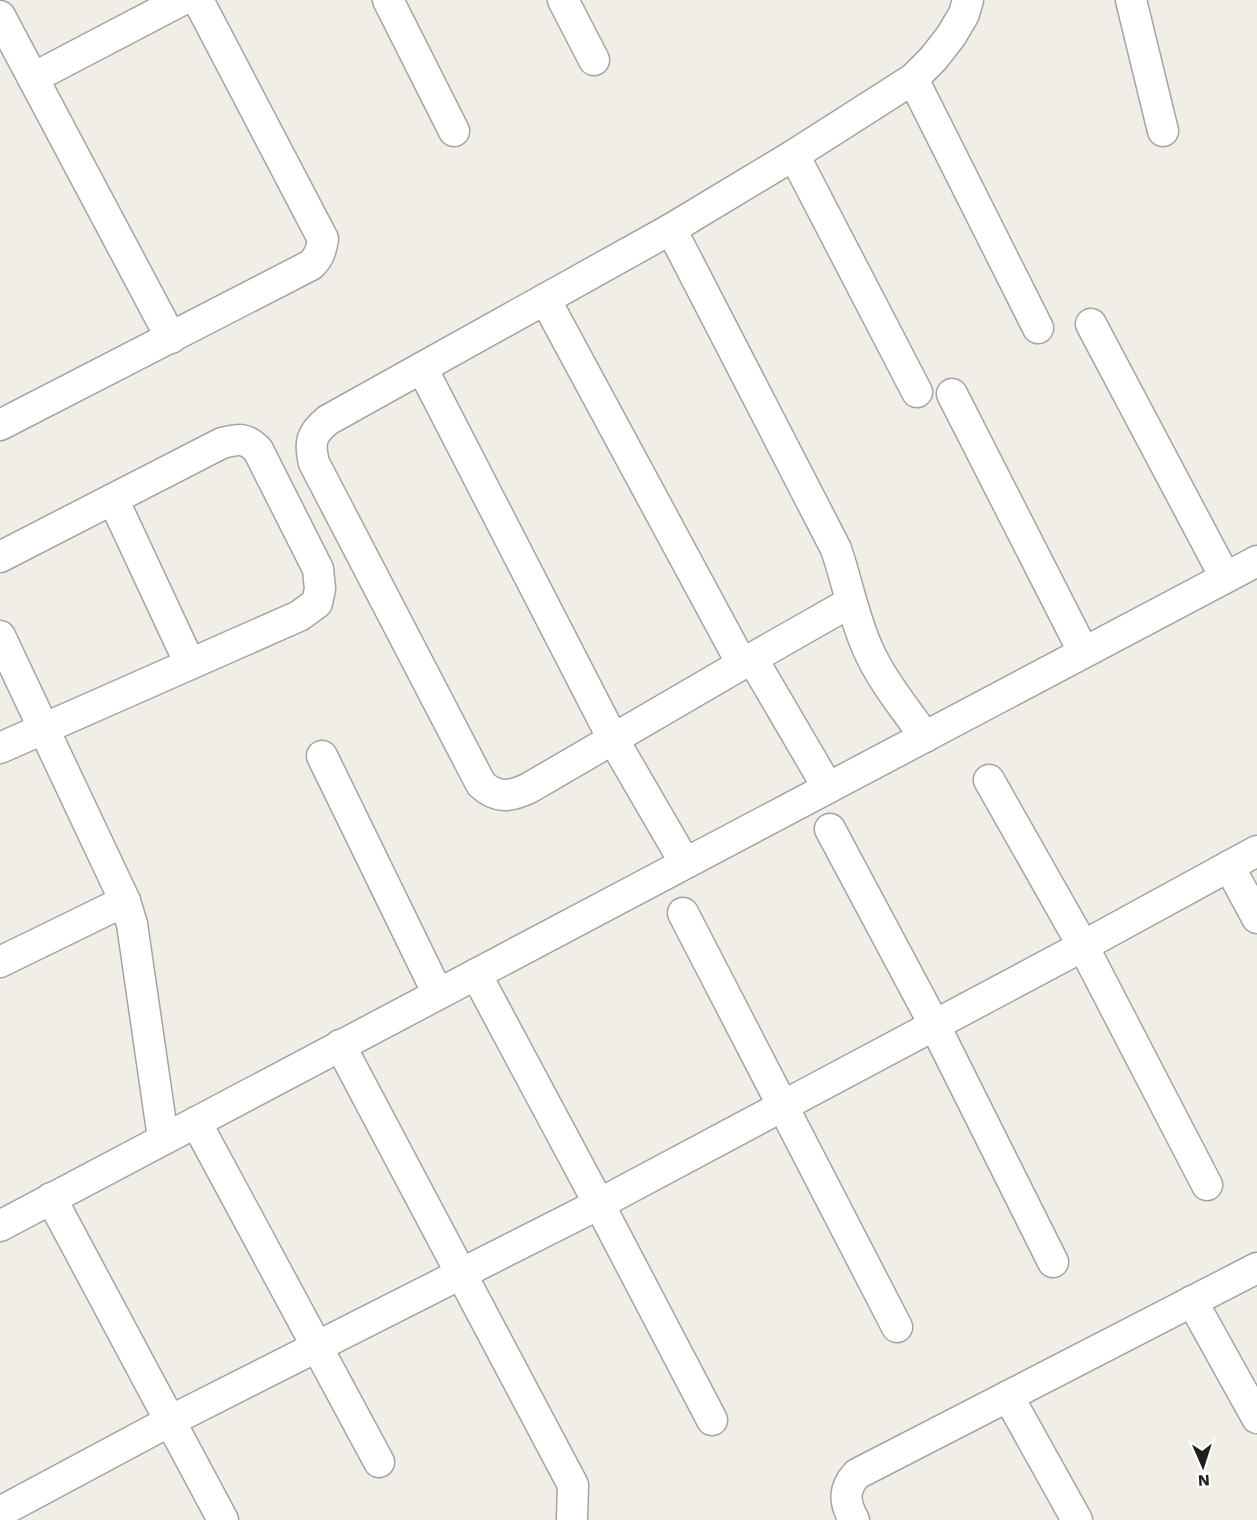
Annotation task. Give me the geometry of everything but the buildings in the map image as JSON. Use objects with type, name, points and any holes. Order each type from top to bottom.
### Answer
[{"type":"street","points":[[33,78],[182,0]]},
{"type":"street","points":[[2,419],[171,338],[311,265],[318,259],[322,239],[198,0]]},
{"type":"street","points":[[388,0],[454,131]]},
{"type":"street","points":[[563,0],[594,60]]},
{"type":"street","points":[[851,602],[530,789],[514,795],[490,792],[481,784],[314,463],[311,449],[313,436],[318,428],[328,420],[671,229],[794,155],[913,79],[951,36],[964,14],[968,0]]},
{"type":"street","points":[[1131,0],[1163,131]]},
{"type":"street","points":[[0,16],[171,338]]},
{"type":"street","points":[[913,79],[1038,328]]},
{"type":"street","points":[[794,155],[917,392]]},
{"type":"street","points":[[671,229],[836,549],[866,646],[878,670],[925,737]]},
{"type":"street","points":[[545,299],[747,661],[828,788]]},
{"type":"street","points":[[1091,324],[1225,577]]},
{"type":"street","points":[[422,368],[614,739],[685,863]]},
{"type":"street","points":[[952,394],[1083,651]]},
{"type":"street","points":[[0,557],[222,443],[237,440],[249,441],[258,450],[318,570],[320,589],[317,603],[299,616],[0,748]]},
{"type":"street","points":[[113,499],[190,664]]},
{"type":"street","points":[[0,1226],[925,737],[1083,651],[1257,561]]},
{"type":"street","points":[[0,636],[125,902],[132,924],[163,1138]]},
{"type":"street","points":[[322,756],[438,994]]},
{"type":"street","points":[[989,780],[1083,946],[1207,1185]]},
{"type":"street","points":[[830,829],[934,1024],[1053,1262]]},
{"type":"street","points":[[0,1512],[170,1421],[599,1204],[1257,851]]},
{"type":"street","points":[[1229,866],[1257,918]]},
{"type":"street","points":[[0,962],[125,902]]},
{"type":"street","points":[[683,913],[897,1327]]},
{"type":"street","points":[[476,974],[712,1420]]},
{"type":"street","points":[[340,1045],[573,1485],[572,1520]]},
{"type":"street","points":[[196,1122],[379,1462]]},
{"type":"street","points":[[51,1198],[223,1520]]},
{"type":"street","points":[[854,1520],[845,1499],[847,1489],[857,1474],[1257,1268]]},
{"type":"street","points":[[1192,1301],[1257,1418]]},
{"type":"street","points":[[1008,1396],[1077,1520]]}]
